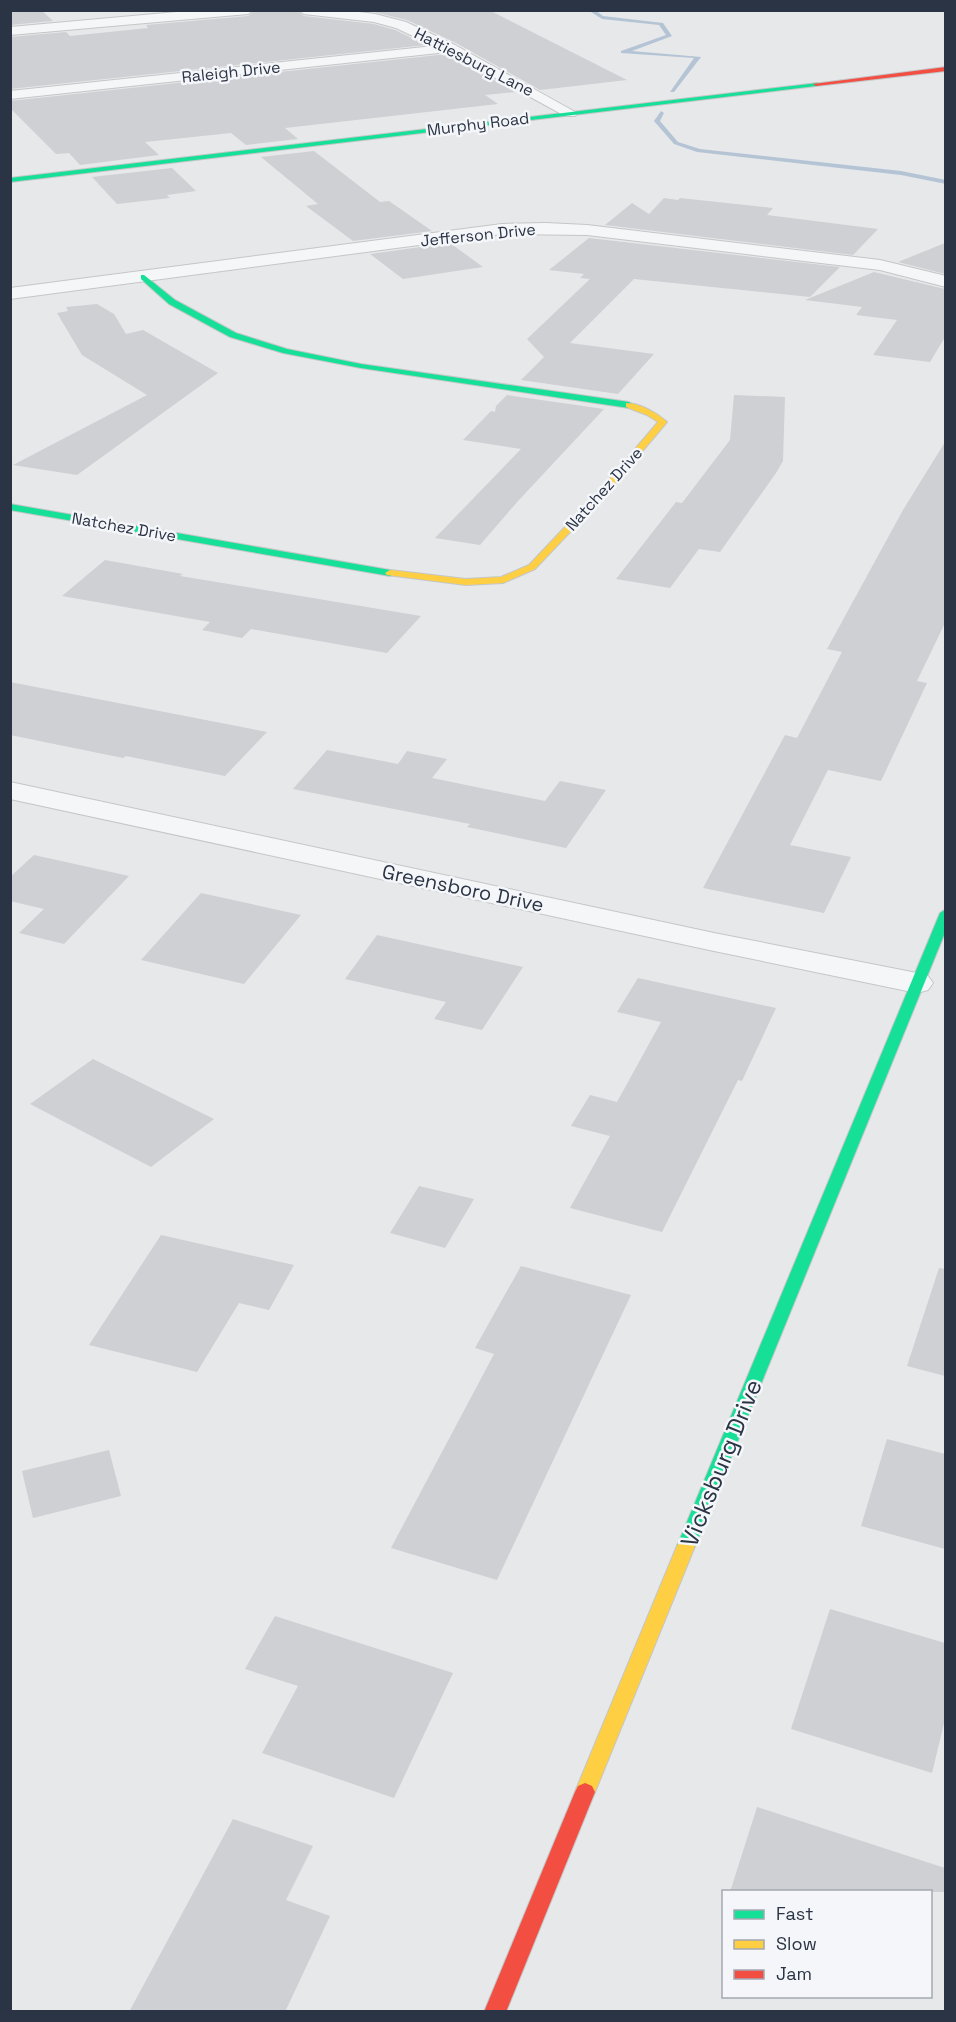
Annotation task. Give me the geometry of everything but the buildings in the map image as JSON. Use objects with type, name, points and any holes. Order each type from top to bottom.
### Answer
[{"type":"street","points":[[84,10],[99,22]]},
{"type":"street","points":[[10,30],[248,10]]},
{"type":"street","name":"Hattiesburg Lane","points":[[304,10],[375,18],[400,25],[450,48],[570,113]]},
{"type":"street","name":"Raleigh Drive","points":[[10,95],[450,48]]},
{"type":"street","name":"Murphy Road","points":[[10,180],[943,71]]},
{"type":"street","name":"Jefferson Drive","points":[[10,294],[502,229],[546,228],[587,230],[880,265],[945,282]]},
{"type":"street","name":"Natchez Drive","points":[[10,507],[409,576],[466,582],[503,580],[532,567],[604,491],[663,422],[650,413],[623,403],[361,366],[286,351],[233,335],[172,302],[144,277]]},
{"type":"street","name":"Greensboro Drive","points":[[10,790],[714,942],[917,983]]},
{"type":"street","name":"Vicksburg Drive","points":[[495,2012],[945,913]]},
{"type":"waterway","points":[[590,10],[602,17],[661,24],[669,36],[623,52],[698,57],[672,91]]},
{"type":"waterway","points":[[683,10],[689,10]]},
{"type":"waterway","points":[[661,113],[657,121],[676,143],[699,151],[901,173],[946,182]]},
{"type":"traffic: fast","points":[[10,180],[816,84]]},
{"type":"traffic: fast","points":[[144,277],[172,302],[233,335],[286,351],[361,366],[629,405]]},
{"type":"traffic: fast","points":[[10,507],[390,573]]},
{"type":"traffic: fast","points":[[686,1546],[946,913]]},
{"type":"traffic: slow","points":[[390,573],[466,582],[503,580],[532,567],[604,491],[663,422],[650,413],[629,405]]},
{"type":"traffic: slow","points":[[585,1792],[686,1546]]},
{"type":"traffic: jam","points":[[816,84],[946,69]]},
{"type":"traffic: jam","points":[[495,2012],[585,1792]]}]
